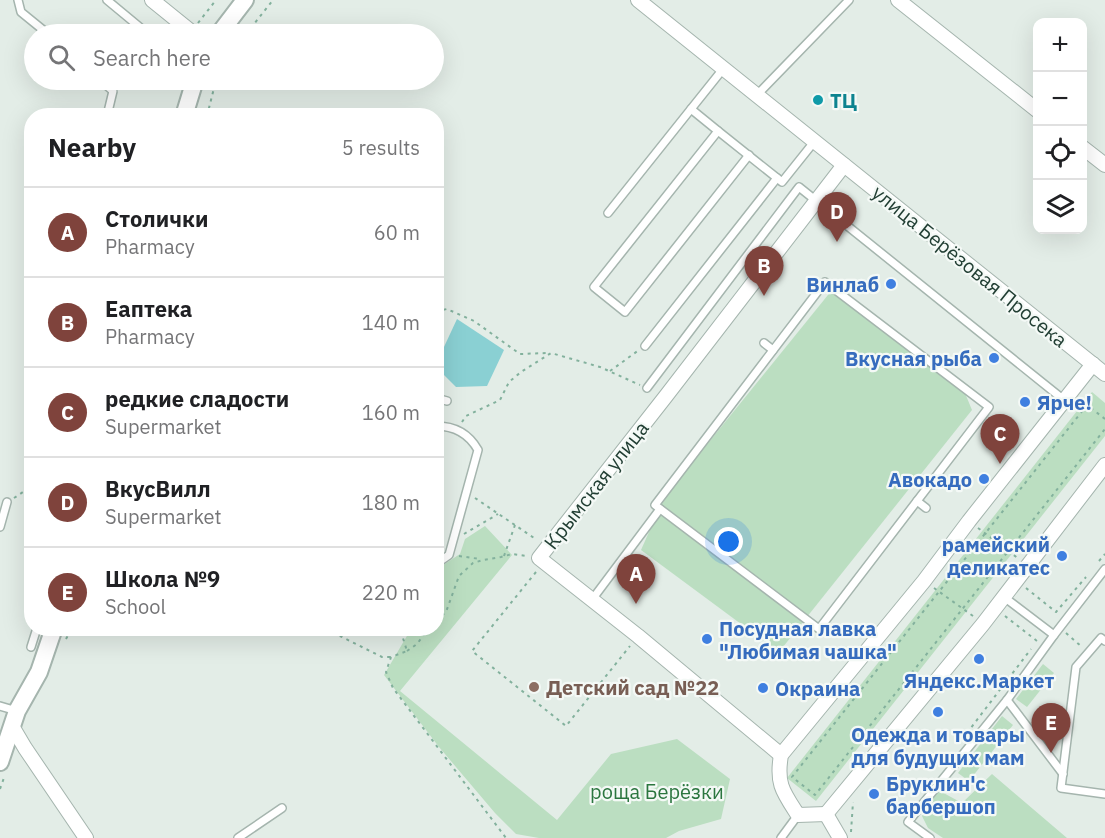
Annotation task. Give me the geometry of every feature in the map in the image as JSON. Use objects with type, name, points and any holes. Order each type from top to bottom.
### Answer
[{"type":"street","points":[[152,0],[186,24]]},
{"type":"street","points":[[227,24],[245,0]]},
{"type":"street","name":"улица Берёзовая Просека","points":[[638,0],[1101,368]]},
{"type":"street","points":[[898,0],[1033,107]]},
{"type":"street","points":[[186,108],[192,90]]},
{"type":"street","points":[[1087,150],[1105,165]]},
{"type":"street","name":"Крымская улица","points":[[781,755],[638,636],[591,601],[543,556],[732,319],[844,165]]},
{"type":"street","points":[[826,814],[798,814],[782,791],[778,769],[781,755],[924,580],[956,531],[969,521],[1064,400],[1101,368]]},
{"type":"street","points":[[826,814],[983,624],[1105,465]]},
{"type":"street","points":[[0,762],[15,718],[39,672],[51,636]]},
{"type":"street","points":[[15,718],[31,757],[86,838]]},
{"type":"street","points":[[826,814],[840,838]]},
{"type":"lane","points":[[18,0],[21,12],[36,24]]},
{"type":"lane","points":[[107,0],[136,24]]},
{"type":"lane","points":[[756,96],[849,0]]},
{"type":"lane","points":[[608,213],[723,69]]},
{"type":"lane","points":[[109,108],[112,90]]},
{"type":"lane","points":[[691,109],[783,182],[814,142]]},
{"type":"lane","points":[[718,131],[594,287],[625,312],[749,155]]},
{"type":"lane","points":[[645,346],[777,178]]},
{"type":"lane","points":[[647,388],[799,187],[1064,400]]},
{"type":"lane","points":[[825,282],[989,407],[819,629],[655,505],[773,350],[825,282]]},
{"type":"lane","points":[[764,343],[773,350]]},
{"type":"lane","points":[[444,427],[465,434],[474,442],[478,450],[454,540],[449,555],[444,558]]},
{"type":"lane","points":[[917,501],[926,508]]},
{"type":"lane","points":[[0,527],[7,502]]},
{"type":"lane","points":[[591,601],[660,509]]},
{"type":"lane","points":[[930,838],[908,822],[1007,700],[1105,570]]},
{"type":"lane","points":[[1004,597],[1054,635]]},
{"type":"lane","points":[[32,647],[35,636]]},
{"type":"lane","points":[[1105,641],[1101,638],[1076,667],[1061,788],[1105,794]]},
{"type":"lane","points":[[1007,700],[1063,774]]},
{"type":"lane","points":[[0,706],[15,718]]},
{"type":"lane","points":[[238,838],[282,808]]},
{"type":"lane","points":[[780,838],[798,814]]},
{"type":"path","points":[[199,24],[216,0]]},
{"type":"path","points":[[254,24],[273,0]]},
{"type":"path","points":[[209,108],[214,90]]},
{"type":"path","points":[[444,310],[474,321],[520,354],[551,353],[600,367],[647,388]]},
{"type":"path","points":[[610,371],[645,346]]},
{"type":"path","points":[[458,430],[466,416],[500,400],[509,382],[551,353]]},
{"type":"path","points":[[1105,419],[1087,405],[792,777],[815,795],[1105,429]]},
{"type":"path","points":[[7,502],[24,491]]},
{"type":"path","points":[[467,492],[515,525],[543,556]]},
{"type":"path","points":[[454,540],[499,514]]},
{"type":"path","points":[[969,521],[1028,566]]},
{"type":"path","points":[[504,556],[515,525]]},
{"type":"path","points":[[444,614],[459,576],[473,563],[512,554],[543,556]]},
{"type":"path","points":[[1098,562],[1105,554]]},
{"type":"path","points":[[449,555],[483,560]]},
{"type":"path","points":[[543,556],[472,651],[566,726],[638,636]]},
{"type":"path","points":[[1024,586],[1056,612],[1091,571]]},
{"type":"path","points":[[924,580],[983,624]]},
{"type":"path","points":[[967,733],[1037,641],[1003,614]]},
{"type":"path","points":[[1060,628],[1088,653]]},
{"type":"path","points":[[340,636],[382,657],[391,657],[407,651],[423,636]]},
{"type":"path","points":[[402,636],[407,651]]},
{"type":"path","points":[[391,657],[386,672],[393,688],[506,838]]},
{"type":"green space","points":[[832,290],[962,386],[972,410],[779,652],[641,550],[661,505],[687,469]]},
{"type":"green space","points":[[1092,392],[1105,403],[1105,436],[816,801],[787,778]]},
{"type":"green space","name":"роща Берёзки","points":[[485,526],[512,555],[400,691],[557,820],[611,754],[677,739],[730,779],[721,819],[679,831],[666,838],[539,838],[516,834],[495,813],[439,747],[384,675],[407,636],[444,636],[444,564],[460,554],[465,539]]},
{"type":"green space","points":[[1043,664],[1054,673],[1027,707],[1016,699]]},
{"type":"green space","points":[[1002,716],[1013,725],[969,781],[958,773]]},
{"type":"green space","points":[[992,774],[1067,838],[943,838],[928,828],[922,816],[938,790],[962,803]]},
{"type":"water","points":[[457,319],[504,350],[487,386],[456,387],[444,375],[444,347]]},
{"type":"place","name":"ТЦ","points":[[818,100]]},
{"type":"place","name":"ВкусВилл","points":[[837,242]]},
{"type":"place","name":"Винлаб","points":[[891,284]]},
{"type":"place","name":"Еаптека","points":[[764,296]]},
{"type":"place","name":"Вкусная рыба","points":[[994,358]]},
{"type":"place","name":"Ярче!","points":[[1025,402]]},
{"type":"place","name":"редкие сладости","points":[[1000,464]]},
{"type":"place","name":"Авокадо","points":[[984,479]]},
{"type":"place","name":"рамейский деликатес","points":[[1062,556]]},
{"type":"place","name":"Столички","points":[[636,604]]},
{"type":"place","name":"Посудная лавка \"Любимая чашка\"","points":[[707,639]]},
{"type":"place","name":"Яндекс.Маркет","points":[[979,659]]},
{"type":"place","name":"Детский сад №22","points":[[534,687]]},
{"type":"place","name":"Окраина","points":[[763,688]]},
{"type":"place","name":"Одежда и товары для будущих мам","points":[[938,712]]},
{"type":"place","name":"Школа №9","points":[[1051,753]]},
{"type":"place","name":"Бруклин'с барбершоп","points":[[874,794]]}]
